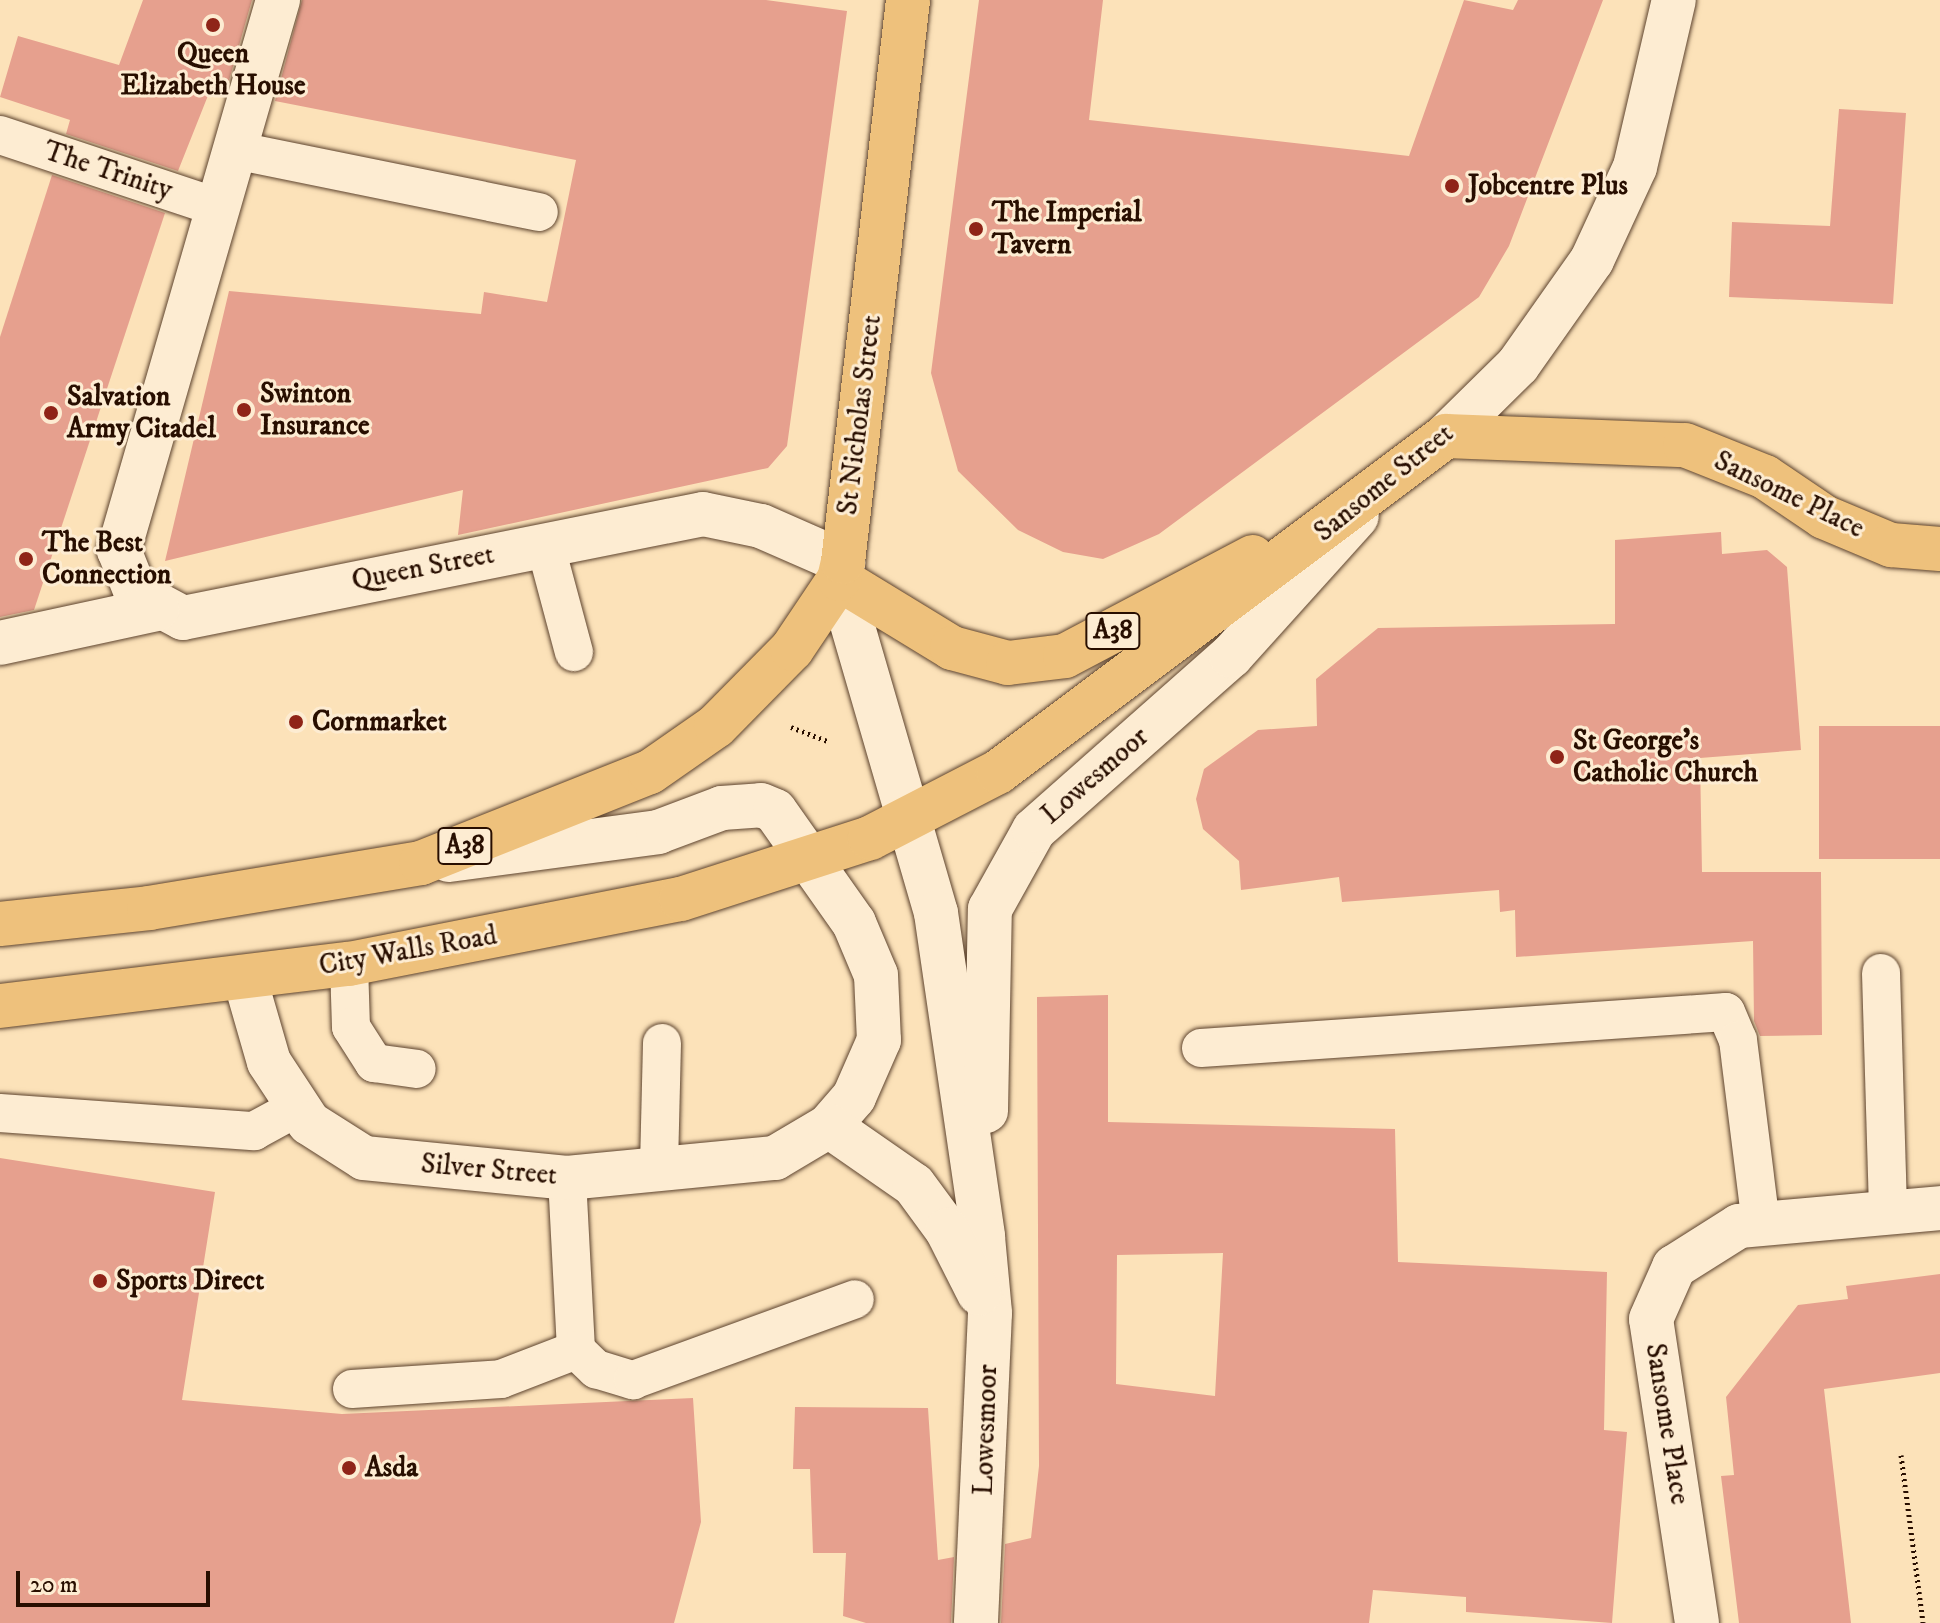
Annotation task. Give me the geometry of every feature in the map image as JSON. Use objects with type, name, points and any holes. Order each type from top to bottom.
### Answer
[{"type":"main road","name":"St Nicholas Street","points":[[841,571],[908,0]]},
{"type":"main road","name":"Sansome Street","points":[[911,821],[998,772],[1379,491],[1446,436]]},
{"type":"main road","name":"Sansome Place","points":[[1446,436],[1685,445],[1765,477],[1824,517],[1891,545],[1940,549]]},
{"type":"main road","name":"A38","points":[[0,924],[149,908],[421,863],[650,772],[716,726],[792,649],[841,571],[952,648],[1008,663],[1065,656],[1379,491]]},
{"type":"main road","name":"City Walls Road","points":[[0,1006],[245,979],[349,964],[681,899],[911,821]]},
{"type":"street","points":[[157,609],[136,593],[119,550],[278,0]]},
{"type":"street","name":"Sansome Street","points":[[1446,436],[1518,365],[1592,260],[1635,167],[1674,0]]},
{"type":"street","name":"Lowesmoor","points":[[983,1237],[990,909],[1034,830],[1231,656],[1379,491]]},
{"type":"street","name":"Queen Street","points":[[0,643],[157,609],[183,618],[703,514],[761,526],[841,571]]},
{"type":"street","name":"St Nicholas Street","points":[[841,571],[911,821]]},
{"type":"street","points":[[421,863],[658,832],[722,808],[761,805],[775,811],[807,856]]},
{"type":"street","name":"Lowesmoor","points":[[911,821],[936,913],[983,1237],[990,1313],[976,1623]]},
{"type":"street","name":"Silver Street","points":[[245,979],[269,1062],[298,1107],[309,1123],[364,1158],[567,1178],[659,1166],[775,1158],[829,1126],[869,1067],[881,1015],[876,975],[854,923],[807,856]]},
{"type":"street","points":[[829,1126],[914,1185],[947,1230],[990,1313]]},
{"type":"street","name":"Sansome Place","points":[[1697,1623],[1651,1319],[1674,1267],[1739,1226],[1940,1208]]},
{"type":"lane","name":"The Trinity","points":[[0,135],[217,207]]},
{"type":"lane","points":[[234,150],[539,212]]},
{"type":"lane","points":[[545,544],[574,652]]},
{"type":"lane","points":[[349,964],[351,1027],[374,1063],[417,1069]]},
{"type":"lane","points":[[1881,973],[1888,1212]]},
{"type":"lane","points":[[1201,1048],[1726,1012],[1738,1040],[1761,1224]]},
{"type":"lane","points":[[659,1166],[662,1043]]},
{"type":"lane","points":[[0,1113],[254,1131],[298,1107]]},
{"type":"lane","points":[[567,1178],[576,1350],[596,1369],[633,1380],[855,1299]]},
{"type":"lane","points":[[352,1389],[501,1379],[576,1350]]},
{"type":"path","points":[[1901,1455],[1923,1623]]},
{"type":"building","points":[[143,0],[252,0],[226,91],[211,88],[178,171],[66,134],[70,120],[0,97],[18,36],[119,65]]},
{"type":"building","points":[[302,0],[766,0],[847,11],[787,446],[768,468],[458,535],[463,490],[165,561],[229,291],[481,314],[484,292],[547,302],[576,160],[275,101]]},
{"type":"building","points":[[979,0],[1103,0],[1089,120],[1409,156],[1464,0],[1513,10],[1518,0],[1603,0],[1509,246],[1479,297],[1159,534],[1103,559],[1063,552],[1018,530],[958,471],[931,373]]},
{"type":"building","points":[[1839,109],[1906,113],[1893,304],[1729,297],[1732,222],[1830,226]]},
{"type":"building","name":"Salvation Army Citadel","points":[[52,175],[165,213],[34,610],[0,617],[0,337]]},
{"type":"building","points":[[1721,532],[1722,554],[1767,550],[1787,567],[1801,750],[1700,758],[1702,872],[1821,872],[1822,1035],[1760,1036],[1754,1021],[1753,941],[1516,957],[1515,910],[1500,912],[1499,890],[1342,902],[1339,877],[1241,890],[1239,861],[1203,829],[1196,799],[1204,769],[1258,730],[1317,726],[1316,679],[1378,628],[1615,624],[1615,540]]},
{"type":"building","points":[[1819,726],[1940,726],[1940,859],[1819,859]]},
{"type":"building","points":[[1108,995],[1108,1122],[1395,1129],[1398,1262],[1607,1272],[1604,1430],[1627,1432],[1612,1623],[1466,1612],[1466,1597],[1373,1590],[1369,1623],[1001,1623],[1005,1544],[1031,1538],[1039,1466],[1037,997]],"holes":[[[1223,1253],[1215,1396],[1116,1384],[1117,1255]]]},
{"type":"building","name":"Asda","points":[[0,1158],[215,1192],[182,1400],[342,1414],[693,1398],[701,1522],[674,1623],[0,1623]]},
{"type":"building","points":[[1940,1274],[1940,1373],[1824,1389],[1851,1623],[1739,1623],[1721,1476],[1734,1475],[1726,1397],[1798,1305],[1848,1299],[1846,1286]]},
{"type":"building","points":[[795,1407],[928,1408],[938,1560],[954,1557],[951,1623],[866,1623],[843,1616],[846,1553],[813,1553],[810,1469],[793,1469]]},
{"type":"place","name":"Queen Elizabeth House","points":[[213,25]]},
{"type":"place","name":"Jobcentre Plus","points":[[1452,186]]},
{"type":"place","name":"The Imperial Tavern","points":[[976,229]]},
{"type":"place","name":"Swinton Insurance","points":[[244,410]]},
{"type":"place","name":"Salvation Army Citadel","points":[[51,413]]},
{"type":"place","name":"The Best Connection","points":[[26,559]]},
{"type":"place","name":"Cornmarket","points":[[296,722]]},
{"type":"place","name":"St George's Catholic Church","points":[[1557,757]]},
{"type":"place","name":"Sports Direct","points":[[100,1281]]},
{"type":"place","name":"Asda","points":[[349,1468]]}]
